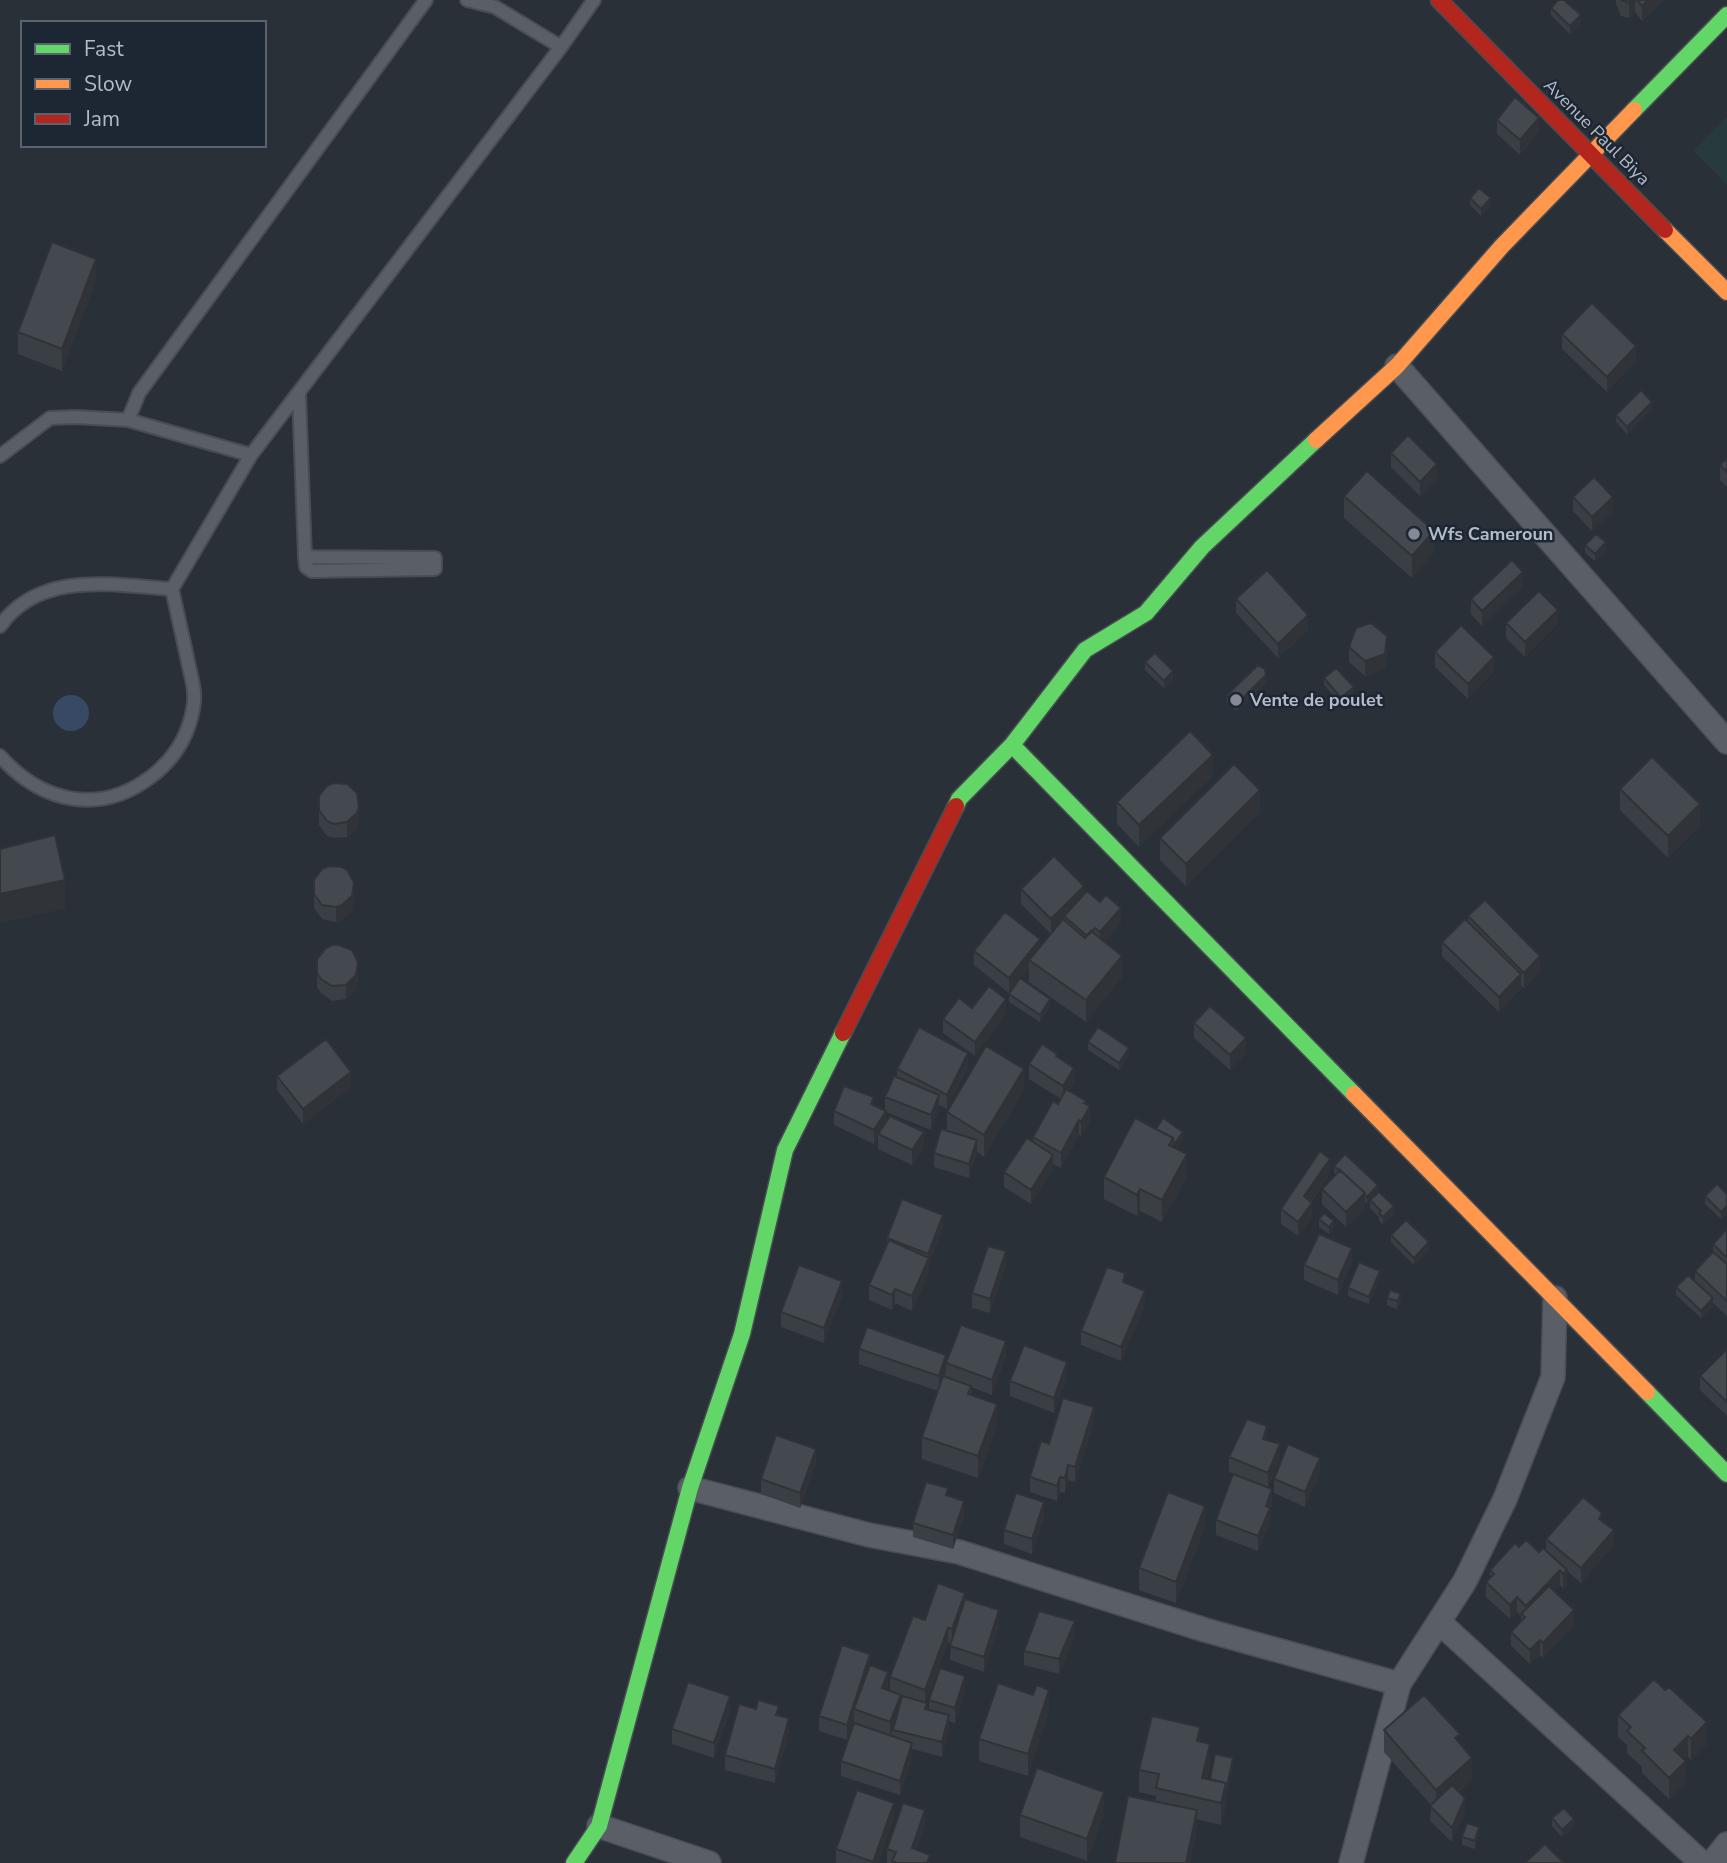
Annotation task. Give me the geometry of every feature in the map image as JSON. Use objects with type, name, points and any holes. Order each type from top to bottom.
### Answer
[{"type":"street","points":[[1424,0],[1592,154]]},
{"type":"street","name":"Avenue Paul Biya","points":[[1439,0],[1727,292]]},
{"type":"street","points":[[574,1863],[599,1826],[690,1488],[742,1334],[785,1150],[959,799],[1012,745],[1085,650],[1146,613],[1202,547],[1397,366],[1502,246],[1727,15]]},
{"type":"street","points":[[1397,366],[1727,742]]},
{"type":"street","points":[[1012,745],[1727,1474]]},
{"type":"street","points":[[1351,1863],[1399,1684],[1465,1581],[1505,1499],[1553,1377],[1555,1298]]},
{"type":"street","points":[[690,1488],[869,1535],[959,1552],[1205,1630],[1399,1684]]},
{"type":"street","points":[[1439,1622],[1702,1863]]},
{"type":"street","points":[[599,1826],[709,1863]]},
{"type":"street","points":[[1712,1863],[1727,1844]]},
{"type":"lane","points":[[128,420],[139,393],[426,0]]},
{"type":"lane","points":[[467,0],[495,7],[561,47]]},
{"type":"lane","points":[[0,756],[16,774],[33,786],[72,799],[95,800],[136,789],[167,765],[180,747],[190,725],[195,688],[172,589],[251,455],[594,0]]},
{"type":"lane","points":[[299,394],[305,557],[306,567],[312,571],[435,569],[435,558],[305,557]]},
{"type":"lane","points":[[0,456],[50,418],[128,420],[251,455]]},
{"type":"lane","points":[[0,626],[36,595],[67,585],[88,583],[172,589]]},
{"type":"green space","points":[[1727,117],[1727,185],[1693,150]]},
{"type":"water","points":[[71,695],[84,700],[89,713],[84,726],[71,731],[58,726],[53,713],[58,700]]},
{"type":"building","points":[[1558,0],[1564,0],[1581,15],[1570,26],[1551,8]]},
{"type":"building","points":[[1637,0],[1648,0],[1642,6]]},
{"type":"building","points":[[1515,97],[1539,118],[1520,140],[1497,120]]},
{"type":"building","points":[[1479,188],[1491,198],[1481,209],[1470,198]]},
{"type":"building","points":[[52,242],[96,259],[62,349],[18,332]]},
{"type":"building","points":[[1592,303],[1636,346],[1607,377],[1562,334]]},
{"type":"building","points":[[1641,390],[1652,402],[1627,427],[1616,415]]},
{"type":"building","points":[[1408,435],[1437,464],[1420,482],[1391,453]]},
{"type":"building","points":[[1727,458],[1727,472],[1720,465]]},
{"type":"building","points":[[1367,471],[1434,531],[1412,556],[1344,496]]},
{"type":"building","points":[[1594,477],[1613,497],[1592,517],[1573,497]]},
{"type":"building","points":[[1596,534],[1606,542],[1595,554],[1585,545]]},
{"type":"building","points":[[1512,560],[1523,572],[1482,611],[1471,599]]},
{"type":"building","points":[[1267,570],[1308,615],[1278,644],[1236,599]]},
{"type":"building","points":[[1539,591],[1558,610],[1525,642],[1506,623]]},
{"type":"building","points":[[1371,623],[1387,636],[1385,654],[1365,661],[1349,647],[1356,628]]},
{"type":"building","points":[[1461,625],[1494,657],[1468,684],[1435,652]]},
{"type":"building","points":[[1155,653],[1173,671],[1164,681],[1145,662]]},
{"type":"building","points":[[1258,665],[1265,669],[1266,675],[1237,704],[1227,695]]},
{"type":"building","points":[[1336,668],[1354,687],[1341,698],[1324,678]]},
{"type":"building","points":[[1190,731],[1213,755],[1139,825],[1117,802]]},
{"type":"building","points":[[1652,757],[1700,804],[1668,836],[1620,789]]},
{"type":"building","points":[[1234,764],[1260,790],[1186,864],[1160,838]]},
{"type":"building","points":[[333,783],[347,784],[357,793],[357,813],[347,822],[334,824],[327,821],[319,810],[319,796]]},
{"type":"building","points":[[55,835],[65,880],[0,894],[0,849]]},
{"type":"building","points":[[1054,856],[1084,886],[1051,919],[1021,889]]},
{"type":"building","points":[[329,866],[342,867],[348,871],[354,883],[352,896],[336,907],[322,905],[314,894],[314,880],[322,869]]},
{"type":"building","points":[[1087,891],[1100,902],[1106,895],[1121,908],[1100,932],[1095,928],[1087,936],[1064,916]]},
{"type":"building","points":[[1485,900],[1540,956],[1524,973],[1468,916]]},
{"type":"building","points":[[1005,912],[1040,939],[1009,978],[974,951]]},
{"type":"building","points":[[1063,919],[1085,938],[1091,931],[1122,956],[1086,1000],[1029,960]]},
{"type":"building","points":[[1465,919],[1521,974],[1499,997],[1442,942]]},
{"type":"building","points":[[332,945],[352,950],[358,962],[356,975],[346,985],[332,986],[317,973],[317,959]]},
{"type":"building","points":[[1020,978],[1050,999],[1040,1015],[1009,994]]},
{"type":"building","points":[[989,986],[1006,999],[975,1042],[943,1019],[959,998],[972,1008]]},
{"type":"building","points":[[1210,1006],[1246,1038],[1230,1055],[1194,1023]]},
{"type":"building","points":[[919,1027],[968,1053],[947,1095],[897,1069]]},
{"type":"building","points":[[1098,1027],[1129,1048],[1119,1063],[1088,1042]]},
{"type":"building","points":[[326,1039],[351,1072],[303,1109],[277,1076]]},
{"type":"building","points":[[1042,1044],[1074,1068],[1063,1086],[1029,1064]]},
{"type":"building","points":[[986,1046],[1024,1069],[984,1135],[947,1112]]},
{"type":"building","points":[[894,1076],[939,1095],[931,1115],[885,1097]]},
{"type":"building","points":[[844,1086],[874,1097],[871,1104],[886,1111],[874,1130],[834,1111]]},
{"type":"building","points":[[1066,1089],[1090,1106],[1061,1153],[1033,1137],[1053,1101],[1058,1104]]},
{"type":"building","points":[[890,1116],[924,1132],[912,1150],[878,1134]]},
{"type":"building","points":[[1135,1118],[1173,1138],[1169,1145],[1187,1154],[1162,1200],[1140,1189],[1137,1195],[1104,1177]]},
{"type":"building","points":[[1163,1118],[1183,1132],[1174,1145],[1173,1138],[1156,1129]]},
{"type":"building","points":[[941,1129],[977,1140],[969,1164],[934,1153]]},
{"type":"building","points":[[1027,1138],[1053,1155],[1031,1190],[1004,1172]]},
{"type":"building","points":[[1320,1151],[1330,1159],[1304,1196],[1312,1203],[1298,1222],[1281,1209]]},
{"type":"building","points":[[1345,1154],[1378,1185],[1367,1197],[1334,1166]]},
{"type":"building","points":[[1340,1170],[1365,1193],[1346,1212],[1322,1189]]},
{"type":"building","points":[[1717,1184],[1727,1194],[1727,1206],[1721,1212],[1705,1196]]},
{"type":"building","points":[[1379,1192],[1394,1206],[1383,1217],[1370,1200]]},
{"type":"building","points":[[902,1199],[943,1215],[928,1254],[887,1238]]},
{"type":"building","points":[[1324,1213],[1334,1221],[1329,1227],[1319,1219]]},
{"type":"building","points":[[1406,1220],[1429,1242],[1414,1258],[1391,1235]]},
{"type":"building","points":[[1727,1229],[1727,1258],[1713,1244]]},
{"type":"building","points":[[1319,1234],[1352,1248],[1338,1280],[1304,1265]]},
{"type":"building","points":[[889,1240],[929,1258],[912,1296],[895,1289],[892,1295],[869,1285]]},
{"type":"building","points":[[988,1246],[1006,1251],[990,1299],[972,1293]]},
{"type":"building","points":[[1713,1252],[1727,1264],[1727,1301],[1695,1271]]},
{"type":"building","points":[[1359,1262],[1380,1271],[1369,1297],[1348,1288]]},
{"type":"building","points":[[799,1265],[842,1281],[824,1328],[781,1312]]},
{"type":"building","points":[[1107,1267],[1125,1273],[1123,1282],[1145,1291],[1121,1347],[1081,1331]]},
{"type":"building","points":[[1688,1275],[1713,1298],[1701,1311],[1676,1287]]},
{"type":"building","points":[[1390,1290],[1401,1294],[1397,1301],[1387,1298]]},
{"type":"building","points":[[961,1325],[1006,1341],[992,1380],[946,1363]]},
{"type":"building","points":[[867,1327],[946,1355],[939,1376],[859,1349]]},
{"type":"building","points":[[1024,1345],[1067,1362],[1054,1398],[1010,1381]]},
{"type":"building","points":[[1727,1349],[1727,1402],[1700,1376]]},
{"type":"building","points":[[943,1376],[971,1386],[968,1394],[997,1404],[978,1456],[922,1437]]},
{"type":"building","points":[[1063,1398],[1094,1407],[1075,1467],[1068,1465],[1065,1478],[1060,1477],[1057,1486],[1030,1477],[1041,1441],[1049,1444]]},
{"type":"building","points":[[1247,1419],[1267,1426],[1263,1439],[1280,1444],[1268,1473],[1229,1457]]},
{"type":"building","points":[[776,1435],[816,1449],[800,1493],[761,1479]]},
{"type":"building","points":[[1288,1444],[1320,1458],[1305,1492],[1274,1479]]},
{"type":"building","points":[[1233,1474],[1272,1489],[1266,1506],[1270,1508],[1258,1536],[1216,1520]]},
{"type":"building","points":[[926,1482],[948,1488],[946,1495],[964,1501],[953,1535],[913,1523]]},
{"type":"building","points":[[1168,1492],[1205,1506],[1176,1582],[1139,1568]]},
{"type":"building","points":[[1016,1493],[1044,1502],[1032,1539],[1004,1530]]},
{"type":"building","points":[[1583,1497],[1602,1513],[1599,1519],[1614,1530],[1581,1568],[1546,1539]]},
{"type":"building","points":[[1526,1540],[1539,1552],[1543,1548],[1567,1570],[1563,1574],[1560,1570],[1526,1606],[1517,1597],[1510,1605],[1486,1582],[1494,1574],[1490,1570],[1515,1543],[1519,1547]]},
{"type":"building","points":[[938,1583],[965,1593],[952,1629],[948,1628],[925,1690],[890,1677],[913,1616],[925,1620]]},
{"type":"building","points":[[1549,1586],[1574,1610],[1543,1643],[1540,1640],[1530,1650],[1511,1632],[1525,1617],[1521,1614]]},
{"type":"building","points":[[965,1599],[999,1610],[984,1657],[950,1646]]},
{"type":"building","points":[[1039,1611],[1075,1621],[1059,1659],[1024,1651]]},
{"type":"building","points":[[842,1645],[870,1654],[847,1725],[819,1716]]},
{"type":"building","points":[[870,1665],[888,1672],[882,1688],[901,1695],[890,1722],[854,1709]]},
{"type":"building","points":[[940,1668],[965,1676],[955,1708],[929,1700]]},
{"type":"building","points":[[1654,1679],[1665,1690],[1669,1687],[1707,1722],[1691,1739],[1688,1736],[1674,1750],[1686,1761],[1669,1778],[1642,1751],[1645,1748],[1627,1731],[1631,1727],[1618,1715]]},
{"type":"building","points":[[688,1682],[730,1696],[714,1743],[672,1729]]},
{"type":"building","points":[[998,1683],[1033,1695],[1037,1685],[1049,1690],[1028,1754],[979,1739]]},
{"type":"building","points":[[1424,1695],[1460,1734],[1455,1738],[1472,1758],[1436,1790],[1384,1730]]},
{"type":"building","points":[[902,1696],[927,1703],[925,1709],[949,1715],[942,1742],[893,1730]]},
{"type":"building","points":[[758,1700],[779,1706],[776,1715],[789,1718],[775,1769],[725,1755],[739,1704],[756,1709]]},
{"type":"building","points":[[1152,1716],[1200,1727],[1197,1741],[1210,1744],[1202,1778],[1226,1783],[1221,1803],[1156,1788],[1159,1774],[1139,1770]]},
{"type":"building","points":[[854,1723],[912,1743],[900,1781],[841,1761]]},
{"type":"building","points":[[1215,1754],[1233,1758],[1226,1791],[1226,1783],[1210,1779]]},
{"type":"building","points":[[1037,1768],[1104,1792],[1087,1839],[1020,1815]]},
{"type":"building","points":[[1452,1785],[1465,1798],[1452,1828],[1430,1806]]},
{"type":"building","points":[[857,1790],[894,1803],[873,1862],[836,1849]]},
{"type":"building","points":[[1128,1796],[1197,1810],[1186,1863],[1115,1863]]},
{"type":"building","points":[[903,1803],[925,1810],[912,1848],[930,1855],[927,1863],[897,1863],[892,1861],[896,1852],[887,1849]]},
{"type":"building","points":[[1564,1808],[1574,1819],[1562,1830],[1552,1818]]},
{"type":"building","points":[[1467,1823],[1479,1827],[1475,1841],[1462,1837]]},
{"type":"building","points":[[1545,1844],[1564,1863],[1525,1863]]},
{"type":"traffic: fast","points":[[1634,110],[1727,15]]},
{"type":"traffic: fast","points":[[956,806],[959,799],[1012,745],[1085,650],[1146,613],[1202,547],[1316,440]]},
{"type":"traffic: fast","points":[[1012,745],[1354,1094]]},
{"type":"traffic: fast","points":[[574,1863],[599,1826],[690,1488],[742,1334],[785,1150],[843,1033]]},
{"type":"traffic: fast","points":[[1647,1392],[1727,1474]]},
{"type":"traffic: slow","points":[[1316,440],[1397,366],[1502,246],[1634,110]]},
{"type":"traffic: slow","points":[[1665,230],[1727,292]]},
{"type":"traffic: slow","points":[[1354,1094],[1647,1392]]},
{"type":"traffic: jam","points":[[1439,0],[1665,230]]},
{"type":"traffic: jam","points":[[843,1033],[956,806]]},
{"type":"place","name":"Wfs Cameroun","points":[[1414,534]]},
{"type":"place","name":"Vente de poulet","points":[[1236,700]]}]
